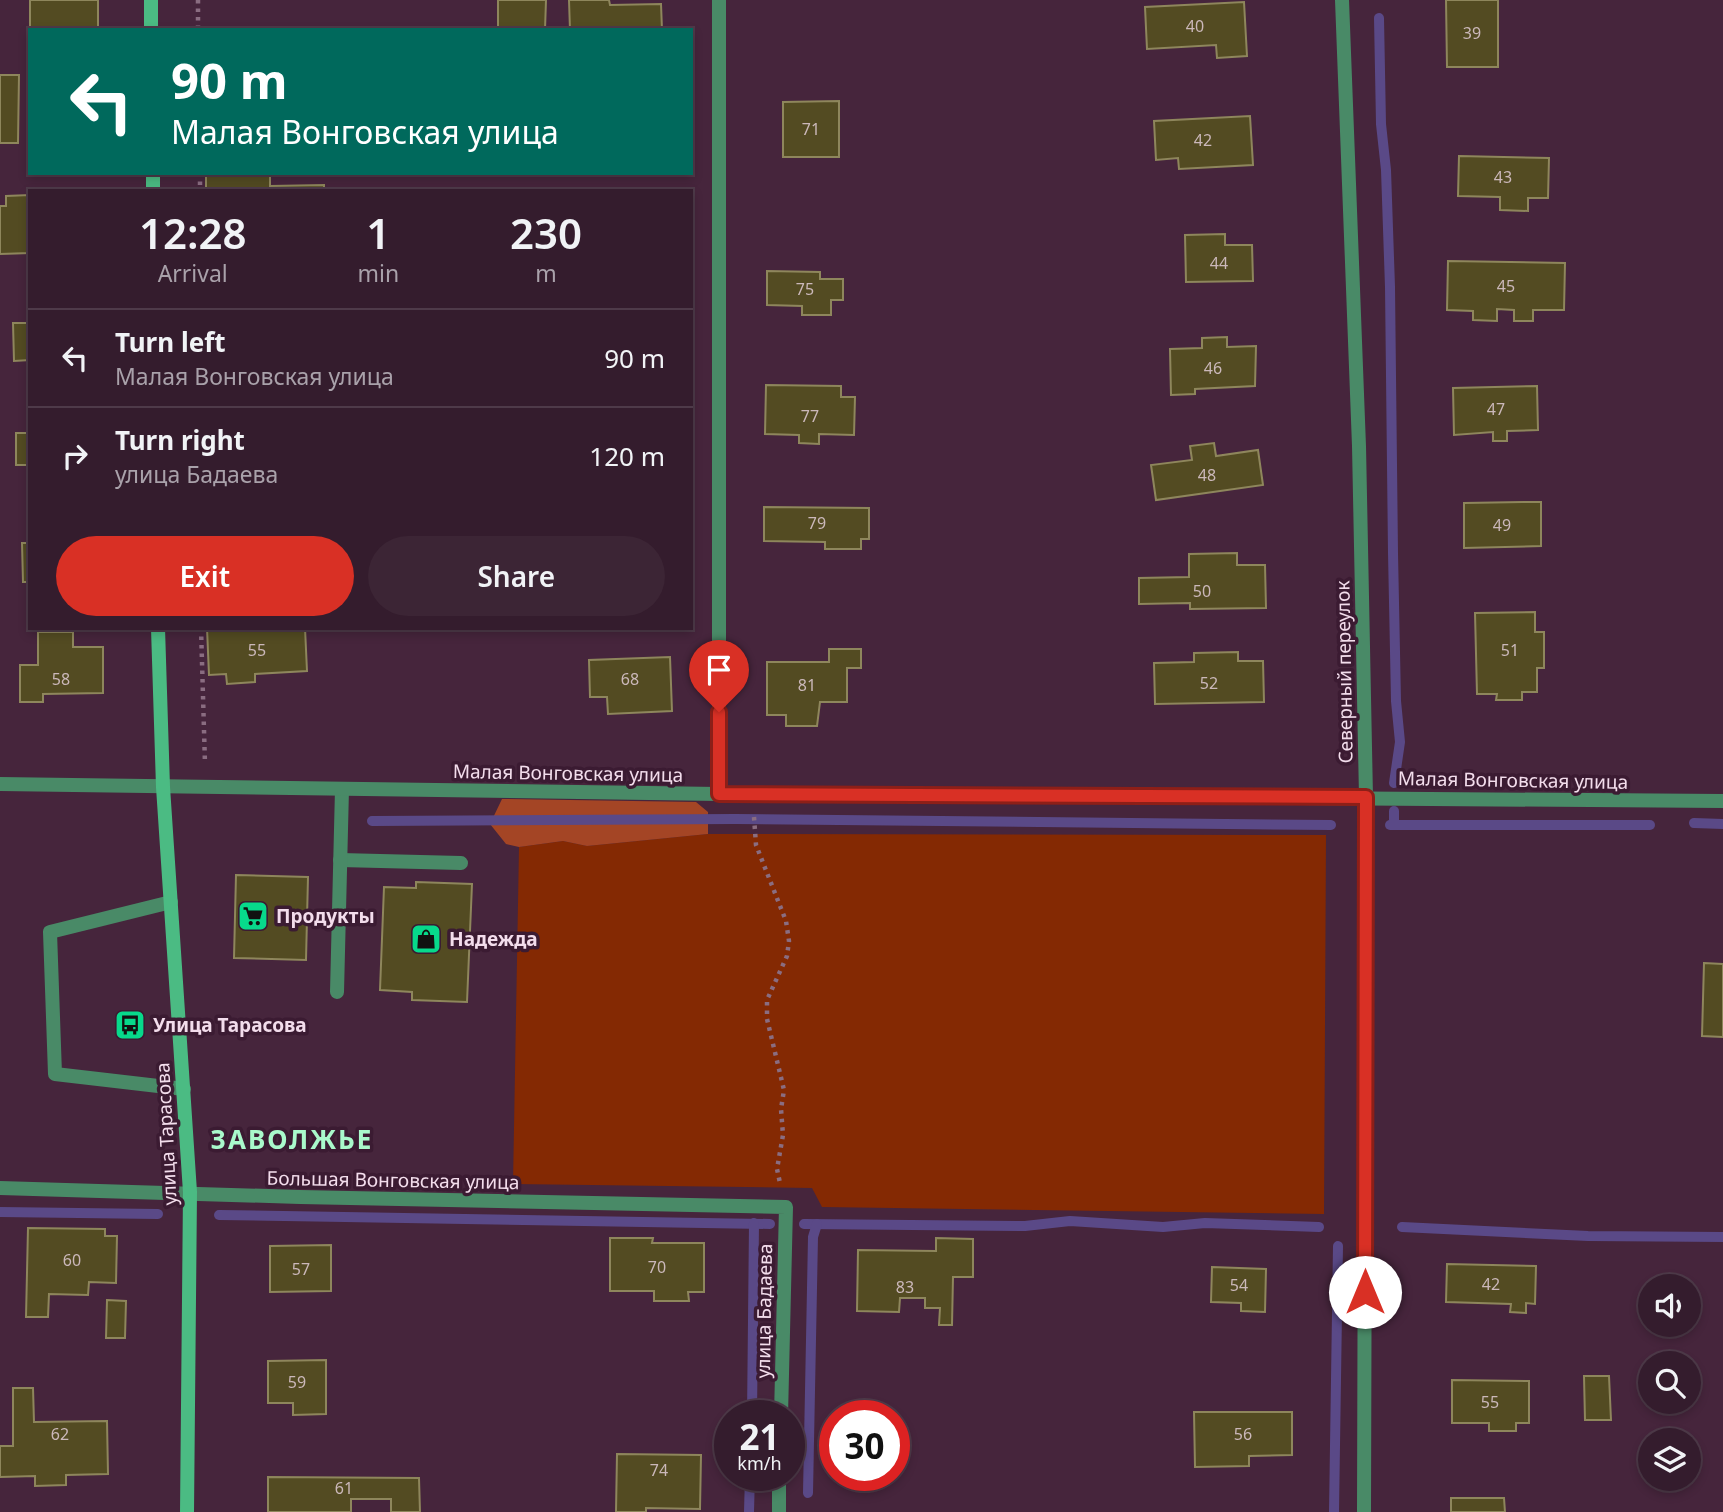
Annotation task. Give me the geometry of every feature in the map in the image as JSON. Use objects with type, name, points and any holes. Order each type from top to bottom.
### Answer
[{"type":"street","points":[[151,0],[151,28]]},
{"type":"street","points":[[719,0],[719,794]]},
{"type":"street","name":"Северный переулок","points":[[1342,0],[1359,446],[1366,797],[1364,1512]]},
{"type":"street","name":"улица Тарасова","points":[[158,630],[163,788],[190,1192],[187,1512]]},
{"type":"street","name":"Малая Вонговская улица","points":[[0,784],[719,794],[1723,801]]},
{"type":"street","points":[[337,992],[342,789]]},
{"type":"street","points":[[340,860],[461,863]]},
{"type":"street","points":[[171,902],[50,932],[55,1074],[184,1089]]},
{"type":"street","name":"Большая Вонговская улица","points":[[0,1188],[786,1208]]},
{"type":"street","name":"улица Бадаева","points":[[781,1400],[786,1208]]},
{"type":"street","points":[[779,1491],[779,1512]]},
{"type":"path","points":[[198,0],[198,28]]},
{"type":"path","points":[[201,630],[206,788]]},
{"type":"path","points":[[754,826],[756,845],[786,921],[789,941],[787,956],[767,1000],[767,1019],[784,1090],[781,1109],[783,1135],[778,1169],[786,1208]]},
{"type":"shaded area","points":[[502,799],[696,802],[708,812],[708,834],[587,846],[563,841],[519,847],[506,844],[490,824]]},
{"type":"shaded area","points":[[708,834],[1326,835],[1324,1214],[822,1207],[812,1188],[513,1184],[519,847],[563,841],[587,846]]},
{"type":"building","points":[[30,0],[98,0],[98,28],[30,28]]},
{"type":"building","points":[[498,0],[546,0],[545,28],[498,28]]},
{"type":"building","points":[[569,0],[609,0],[610,5],[661,4],[662,28],[570,28]]},
{"type":"building","points":[[1446,0],[1498,0],[1498,67],[1447,67]]},
{"type":"building","points":[[1244,2],[1247,56],[1217,58],[1216,45],[1147,49],[1145,7]]},
{"type":"building","points":[[0,75],[19,75],[18,143],[0,143]]},
{"type":"building","points":[[839,101],[839,157],[783,157],[783,102]]},
{"type":"building","points":[[1250,116],[1253,165],[1179,169],[1178,158],[1156,160],[1154,121]]},
{"type":"building","points":[[1459,156],[1549,158],[1548,198],[1528,198],[1528,211],[1500,210],[1500,197],[1458,196]]},
{"type":"building","points":[[206,175],[270,175],[270,186],[324,185],[324,189],[206,189]]},
{"type":"building","points":[[28,195],[28,253],[0,254],[0,206],[6,206],[6,196]]},
{"type":"building","points":[[1225,234],[1225,245],[1252,245],[1253,281],[1186,282],[1185,235]]},
{"type":"building","points":[[1448,261],[1565,263],[1564,310],[1533,310],[1533,321],[1514,321],[1514,310],[1497,309],[1497,321],[1473,320],[1473,311],[1447,310]]},
{"type":"building","points":[[767,271],[820,272],[820,279],[843,279],[843,300],[831,300],[831,315],[802,315],[802,306],[767,305]]},
{"type":"building","points":[[13,323],[28,323],[28,360],[14,361]]},
{"type":"building","points":[[1227,337],[1227,347],[1256,346],[1255,386],[1195,389],[1195,394],[1171,395],[1170,349],[1202,348],[1202,338]]},
{"type":"building","points":[[766,385],[841,386],[841,397],[855,397],[854,435],[819,434],[819,444],[799,443],[799,435],[765,434]]},
{"type":"building","points":[[1537,386],[1538,430],[1507,431],[1507,441],[1493,441],[1493,432],[1454,435],[1453,388]]},
{"type":"building","points":[[16,433],[28,433],[28,465],[16,465]]},
{"type":"building","points":[[1214,443],[1216,456],[1258,450],[1263,485],[1156,500],[1151,465],[1192,460],[1190,446]]},
{"type":"building","points":[[1541,502],[1541,546],[1464,548],[1464,503]]},
{"type":"building","points":[[764,507],[869,508],[869,539],[861,539],[861,549],[825,549],[825,542],[764,541]]},
{"type":"building","points":[[22,543],[28,543],[28,582],[23,582]]},
{"type":"building","points":[[1237,553],[1237,565],[1265,565],[1266,608],[1190,609],[1190,603],[1139,604],[1139,578],[1189,577],[1189,554]]},
{"type":"building","points":[[1535,612],[1535,632],[1544,632],[1544,668],[1537,668],[1537,692],[1522,692],[1522,700],[1496,700],[1497,694],[1477,694],[1475,613]]},
{"type":"building","points":[[207,630],[305,630],[307,671],[255,674],[255,682],[227,684],[226,674],[209,675]]},
{"type":"building","points":[[38,632],[73,632],[73,647],[103,647],[103,693],[43,694],[43,702],[20,702],[20,665],[38,665]]},
{"type":"building","points":[[829,649],[861,649],[861,668],[847,668],[847,702],[820,702],[817,726],[786,726],[786,715],[767,715],[767,662],[829,662]]},
{"type":"building","points":[[1238,652],[1238,661],[1263,661],[1264,702],[1155,704],[1154,663],[1194,662],[1194,653]]},
{"type":"building","points":[[670,657],[672,711],[608,714],[607,697],[590,697],[589,660]]},
{"type":"building","points":[[236,875],[308,877],[306,960],[234,958]]},
{"type":"building","name":"Надежда","points":[[416,882],[472,884],[467,1002],[412,1000],[412,992],[380,990],[384,887],[416,888]]},
{"type":"building","points":[[1704,963],[1723,964],[1723,1037],[1702,1036]]},
{"type":"building","points":[[28,1228],[105,1229],[105,1236],[117,1236],[116,1283],[89,1282],[88,1295],[49,1294],[48,1317],[26,1317]]},
{"type":"building","points":[[610,1238],[653,1238],[652,1243],[704,1243],[704,1292],[688,1292],[689,1301],[654,1301],[654,1291],[610,1291]]},
{"type":"building","points":[[936,1238],[973,1239],[973,1277],[953,1277],[952,1325],[939,1325],[940,1308],[925,1308],[925,1298],[900,1298],[899,1312],[857,1311],[858,1250],[936,1251]]},
{"type":"building","points":[[331,1245],[331,1291],[270,1292],[270,1246]]},
{"type":"building","points":[[1447,1264],[1536,1266],[1535,1304],[1526,1303],[1526,1313],[1510,1312],[1511,1304],[1446,1302]]},
{"type":"building","points":[[1212,1267],[1266,1269],[1265,1312],[1241,1311],[1241,1303],[1211,1302]]},
{"type":"building","points":[[107,1300],[126,1301],[125,1338],[106,1338]]},
{"type":"building","points":[[326,1360],[326,1414],[293,1415],[293,1403],[268,1403],[268,1361]]},
{"type":"building","points":[[1584,1376],[1609,1376],[1611,1420],[1585,1420]]},
{"type":"building","points":[[1452,1380],[1529,1381],[1529,1423],[1516,1423],[1516,1431],[1489,1431],[1489,1423],[1452,1423]]},
{"type":"building","points":[[13,1388],[33,1388],[34,1422],[107,1421],[108,1474],[66,1475],[66,1485],[35,1486],[35,1476],[0,1477],[0,1446],[13,1446]]},
{"type":"building","points":[[1194,1412],[1292,1412],[1292,1455],[1249,1456],[1249,1466],[1195,1467]]},
{"type":"building","points":[[617,1454],[701,1455],[700,1509],[646,1508],[646,1512],[616,1512]]},
{"type":"building","points":[[268,1477],[419,1478],[420,1512],[391,1512],[391,1499],[351,1499],[351,1512],[268,1512]]},
{"type":"building","points":[[1451,1498],[1504,1498],[1505,1512],[1451,1512]]},
{"type":"waterway","points":[[1379,18],[1381,124],[1386,170],[1390,287],[1396,701],[1400,742],[1394,783]]},
{"type":"waterway","points":[[1394,811],[1394,825]]},
{"type":"waterway","points":[[372,821],[735,819],[1331,825]]},
{"type":"waterway","points":[[1694,823],[1723,824]]},
{"type":"waterway","points":[[1390,825],[1650,825]]},
{"type":"waterway","points":[[0,1212],[158,1214]]},
{"type":"waterway","points":[[219,1215],[770,1224]]},
{"type":"waterway","points":[[804,1224],[1025,1226],[1070,1221],[1163,1227],[1205,1223],[1319,1227]]},
{"type":"waterway","points":[[752,1400],[754,1223]]},
{"type":"waterway","points":[[808,1493],[813,1237],[817,1224]]},
{"type":"waterway","points":[[1402,1227],[1588,1236],[1723,1237]]},
{"type":"waterway","points":[[1334,1512],[1338,1246]]},
{"type":"waterway","points":[[749,1512],[750,1491]]},
{"type":"place","name":"Продукты","points":[[253,916]]},
{"type":"place","name":"Надежда","points":[[426,939]]},
{"type":"place","name":"Улица Тарасова","points":[[130,1025]]},
{"type":"district","name":"ЗАВОЛЖЬЕ","points":[[292,1140]]},
{"type":"route","points":[[719,712],[719,794],[1366,797],[1365,1292]]}]
